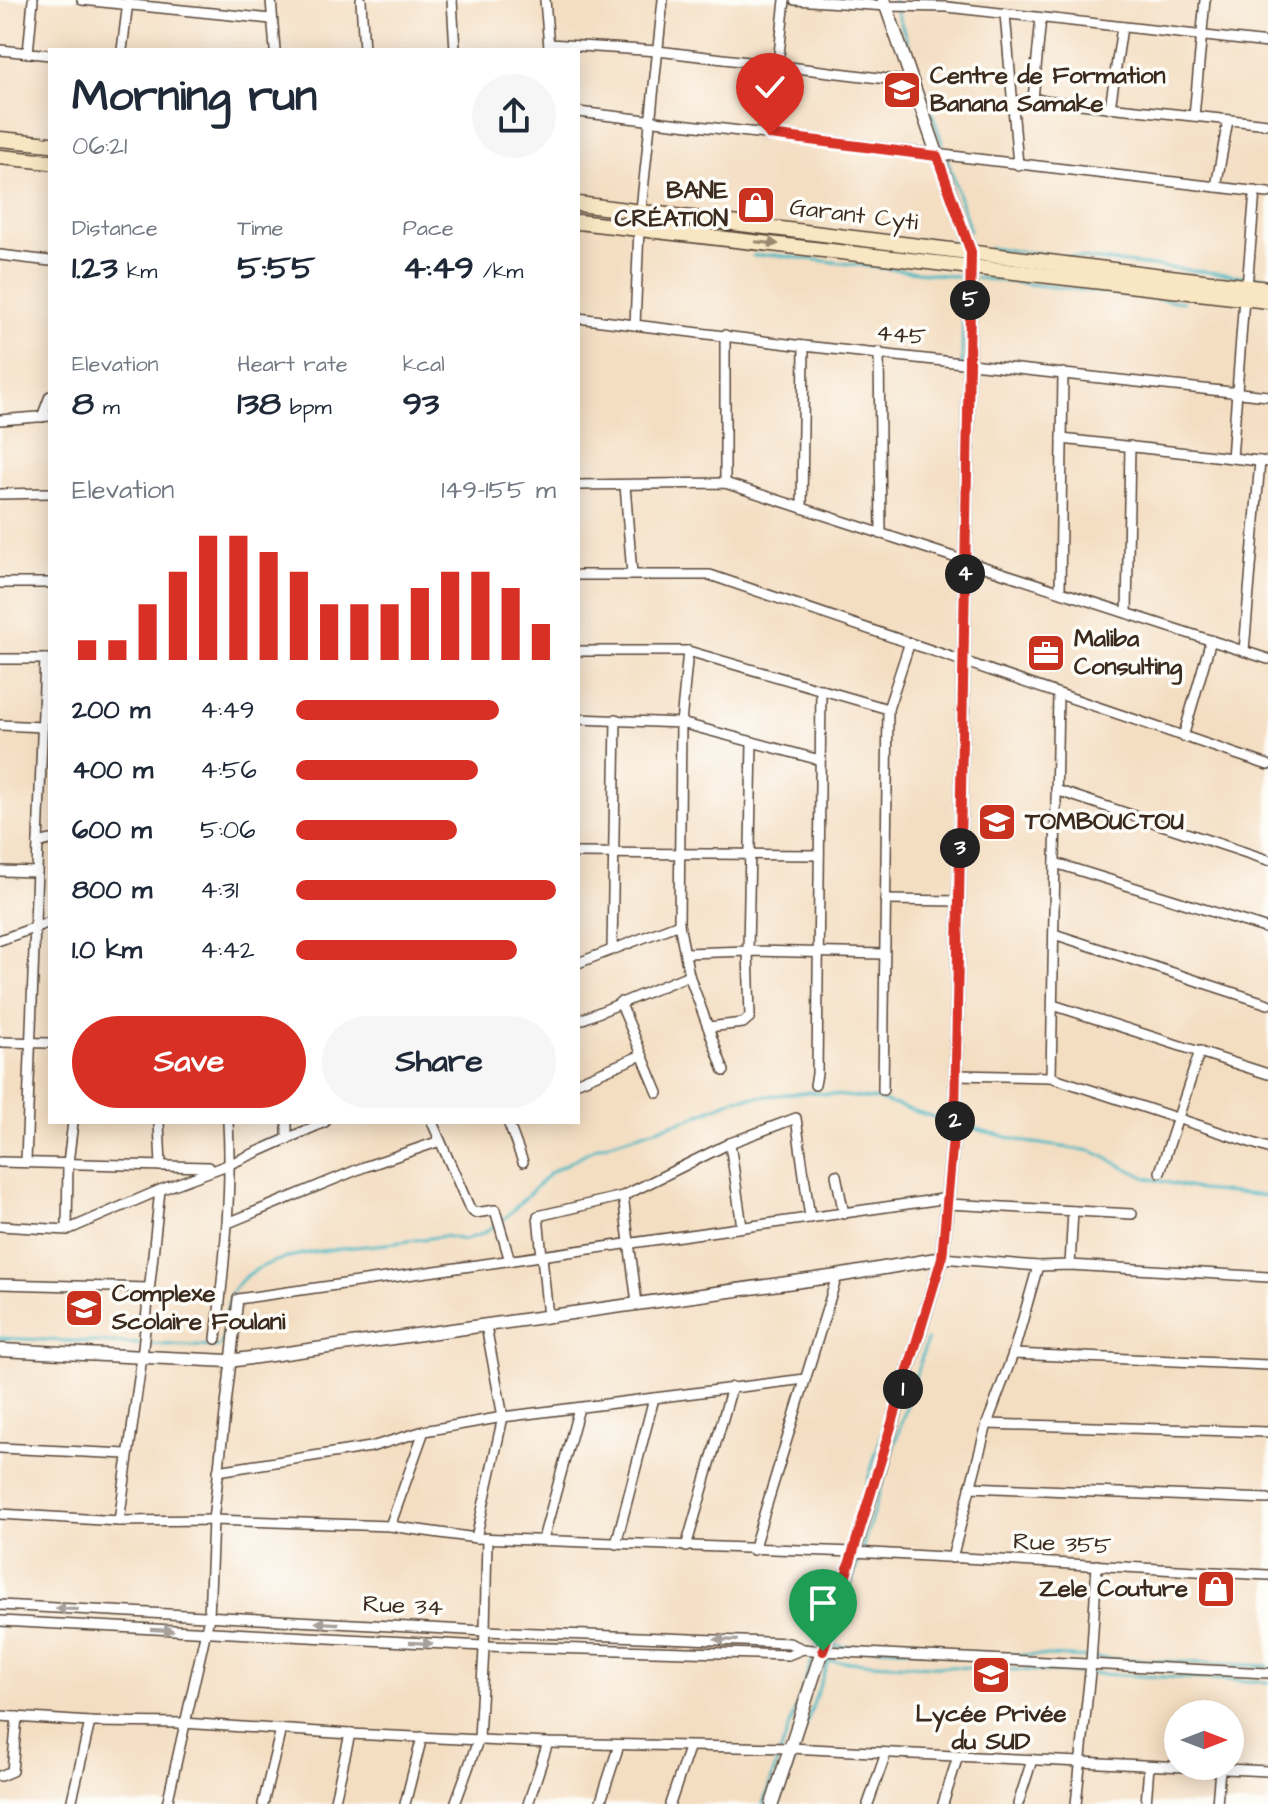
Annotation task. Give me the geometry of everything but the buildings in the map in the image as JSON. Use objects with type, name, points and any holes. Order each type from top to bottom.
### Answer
[{"type":"main road","points":[[0,139],[48,144]]},
{"type":"main road","points":[[0,157],[48,162]]},
{"type":"main road","name":"Garant Cyti","points":[[580,204],[971,259],[1246,292],[1268,289]]},
{"type":"main road","name":"Garant Cyti","points":[[580,222],[971,259]]},
{"type":"main road","name":"Garant Cyti","points":[[1246,292],[1268,301]]},
{"type":"street","points":[[28,53],[33,0]]},
{"type":"street","points":[[82,0],[180,5],[271,19]]},
{"type":"street","points":[[271,0],[275,48]]},
{"type":"street","points":[[361,0],[364,48]]},
{"type":"street","points":[[452,0],[455,48]]},
{"type":"street","points":[[545,0],[549,47],[576,48]]},
{"type":"street","points":[[635,325],[639,229],[663,0]]},
{"type":"street","points":[[770,135],[785,0]]},
{"type":"street","points":[[795,0],[972,5],[1005,14],[1268,43]]},
{"type":"street","points":[[1194,116],[1205,0]]},
{"type":"street","points":[[122,48],[128,3]]},
{"type":"street","points":[[772,1804],[854,1552],[942,1258],[954,1136],[971,259],[886,3]]},
{"type":"street","points":[[1005,14],[1018,165]]},
{"type":"street","points":[[1033,99],[1041,18]]},
{"type":"street","points":[[1110,108],[1122,27]]},
{"type":"street","points":[[580,48],[658,51],[912,82]]},
{"type":"street","points":[[0,50],[48,55]]},
{"type":"street","points":[[1012,102],[1033,99],[1268,124]]},
{"type":"street","points":[[580,112],[1268,193]]},
{"type":"street","points":[[1216,187],[1228,120]]},
{"type":"street","points":[[1232,458],[1255,191]]},
{"type":"street","points":[[0,266],[2,255],[48,261]]},
{"type":"street","name":"445","points":[[580,318],[804,346],[1268,396]]},
{"type":"street","points":[[725,335],[725,483]]},
{"type":"street","points":[[802,508],[804,346]]},
{"type":"street","points":[[879,352],[881,534]]},
{"type":"street","points":[[1060,591],[1063,373]]},
{"type":"street","points":[[0,420],[46,416]]},
{"type":"street","points":[[1062,439],[1264,462],[1244,651]]},
{"type":"street","points":[[1127,613],[1130,446]]},
{"type":"street","points":[[580,485],[725,483],[1268,659]]},
{"type":"street","points":[[625,485],[632,574]]},
{"type":"street","points":[[0,494],[48,493]]},
{"type":"street","points":[[580,575],[710,575],[1268,765]]},
{"type":"street","points":[[0,583],[48,583]]},
{"type":"street","points":[[1183,737],[1211,640]]},
{"type":"street","points":[[883,1090],[888,709],[909,645]]},
{"type":"street","points":[[580,651],[688,651],[888,709]]},
{"type":"street","points":[[688,651],[681,723],[679,924],[689,975],[724,1071]]},
{"type":"street","points":[[0,659],[48,658],[26,1161]]},
{"type":"street","points":[[815,1085],[821,689]]},
{"type":"street","points":[[1051,1077],[1058,694]]},
{"type":"street","points":[[580,719],[681,723],[820,760]]},
{"type":"street","points":[[612,950],[616,719]]},
{"type":"street","points":[[0,725],[43,727]]},
{"type":"street","points":[[709,1027],[743,1023],[750,1017],[748,951],[752,742]]},
{"type":"street","points":[[1056,790],[1268,860]]},
{"type":"street","points":[[38,843],[48,840]]},
{"type":"street","points":[[580,853],[819,855]]},
{"type":"street","points":[[1055,863],[1268,929]]},
{"type":"street","points":[[0,871],[37,872]]},
{"type":"street","points":[[885,900],[959,901]]},
{"type":"street","points":[[0,940],[48,923]]},
{"type":"street","points":[[580,962],[679,924]]},
{"type":"street","points":[[1054,934],[1268,1004]]},
{"type":"street","points":[[686,953],[884,954]]},
{"type":"street","points":[[580,1020],[689,975]]},
{"type":"street","points":[[620,1002],[658,1093]]},
{"type":"street","points":[[1053,1005],[1268,1074]]},
{"type":"street","points":[[0,1042],[48,1043]]},
{"type":"street","points":[[1160,1172],[1200,1051]]},
{"type":"street","points":[[580,1081],[642,1055]]},
{"type":"street","points":[[956,1075],[1051,1077],[1268,1148]]},
{"type":"street","points":[[548,1317],[538,1216],[623,1196],[730,1143],[796,1118],[810,1218]]},
{"type":"street","points":[[67,1230],[68,1163],[73,1124]]},
{"type":"street","points":[[159,1124],[161,1166]]},
{"type":"street","points":[[216,1339],[228,1223],[228,1124]]},
{"type":"street","points":[[287,1124],[287,1139]]},
{"type":"street","points":[[0,1226],[67,1230],[321,1124]]},
{"type":"street","points":[[433,1124],[470,1209],[475,1213],[495,1210],[510,1261]]},
{"type":"street","points":[[509,1124],[523,1162]]},
{"type":"street","points":[[228,1223],[364,1167],[440,1141]]},
{"type":"street","points":[[730,1143],[742,1227]]},
{"type":"street","points":[[0,1162],[215,1168]]},
{"type":"street","points":[[836,1175],[844,1214]]},
{"type":"street","points":[[119,1521],[160,1190]]},
{"type":"street","points":[[623,1196],[637,1303]]},
{"type":"street","points":[[167,1804],[209,1617],[213,1520],[238,1299],[742,1227],[948,1201],[1132,1214]]},
{"type":"street","points":[[1070,1265],[1073,1211]]},
{"type":"street","points":[[0,1350],[142,1353],[229,1361],[837,1276],[942,1258],[1038,1266],[1070,1265],[1268,1277]]},
{"type":"street","points":[[952,1558],[987,1424],[1013,1354],[1038,1266]]},
{"type":"street","points":[[753,1550],[837,1276]]},
{"type":"street","points":[[0,1284],[149,1288]]},
{"type":"street","points":[[455,1804],[479,1738],[485,1631],[481,1538],[503,1417],[486,1326]]},
{"type":"street","points":[[1013,1354],[1268,1365]]},
{"type":"street","points":[[218,1471],[371,1447],[424,1431],[503,1417],[805,1379]]},
{"type":"street","points":[[686,1547],[732,1387]]},
{"type":"street","points":[[616,1544],[654,1398]]},
{"type":"street","points":[[543,1539],[579,1408]]},
{"type":"street","points":[[987,1424],[1268,1432]]},
{"type":"street","points":[[390,1526],[424,1431]]},
{"type":"street","points":[[0,1448],[127,1454]]},
{"type":"street","points":[[970,1487],[1268,1499]]},
{"type":"street","name":"Rue 355","points":[[0,1514],[119,1521],[213,1520],[390,1526],[481,1538],[854,1552],[1268,1575]]},
{"type":"street","points":[[1076,1804],[1091,1663],[1097,1565]]},
{"type":"street","name":"Rue 34","points":[[0,1605],[485,1631],[789,1643],[803,1649],[823,1651],[1268,1673]]},
{"type":"street","name":"Rue 34","points":[[0,1621],[484,1646],[788,1655],[803,1649]]},
{"type":"street","points":[[0,1716],[548,1743],[790,1748],[1164,1767]]},
{"type":"street","points":[[0,1776],[12,1771],[17,1717]]},
{"type":"street","points":[[71,1804],[90,1722]]},
{"type":"street","points":[[263,1804],[281,1729]]},
{"type":"street","points":[[334,1804],[350,1734]]},
{"type":"street","points":[[405,1804],[422,1737]]},
{"type":"street","points":[[528,1804],[548,1743]]},
{"type":"street","points":[[600,1804],[619,1745]]},
{"type":"street","points":[[670,1804],[689,1748]]},
{"type":"street","points":[[868,1804],[886,1753]]},
{"type":"street","points":[[943,1804],[958,1756]]},
{"type":"street","points":[[1018,1804],[1032,1760]]},
{"type":"street","points":[[1146,1804],[1149,1766]]},
{"type":"street","points":[[1244,1770],[1268,1771]]},
{"type":"street","points":[[1217,1804],[1219,1780]]},
{"type":"waterway","points":[[893,0],[945,151]]},
{"type":"waterway","points":[[947,158],[970,231]]},
{"type":"waterway","points":[[922,239],[962,244]]},
{"type":"waterway","points":[[990,248],[1244,276]]},
{"type":"waterway","points":[[753,256],[774,255],[968,278]]},
{"type":"waterway","points":[[1252,276],[1268,278]]},
{"type":"waterway","points":[[962,374],[963,277]]},
{"type":"waterway","points":[[976,278],[1183,302]]},
{"type":"waterway","points":[[394,1243],[444,1236],[464,1240],[482,1234],[505,1218],[550,1173],[597,1147],[689,1119],[735,1099],[809,1092],[880,1100],[949,1122]]},
{"type":"waterway","points":[[957,1124],[1026,1142],[1092,1151],[1147,1178],[1201,1190],[1268,1196]]},
{"type":"waterway","points":[[148,1344],[217,1347],[221,1345],[233,1290],[246,1276],[285,1258],[331,1249],[396,1243]]},
{"type":"waterway","points":[[0,1338],[140,1344]]},
{"type":"waterway","points":[[862,1549],[927,1340]]},
{"type":"waterway","points":[[847,1549],[906,1354]]},
{"type":"waterway","points":[[830,1607],[845,1553]]},
{"type":"waterway","points":[[779,1804],[860,1557]]},
{"type":"waterway","points":[[763,1804],[820,1637]]},
{"type":"waterway","points":[[833,1646],[1268,1666]]},
{"type":"waterway","points":[[828,1661],[1268,1682]]},
{"type":"place","name":"Centre de Formation Banana Samake","points":[[902,90]]},
{"type":"place","name":"BANE CRÉATION","points":[[756,205]]},
{"type":"place","name":"Maliba Consulting","points":[[1046,653]]},
{"type":"place","name":"TOMBOUCTOU","points":[[997,822]]},
{"type":"place","name":"Complexe Scolaire Foulani","points":[[84,1308]]},
{"type":"place","name":"Zele Couture","points":[[1216,1589]]},
{"type":"place","name":"Lycée Privée du SUD","points":[[991,1675]]},
{"type":"route","points":[[770,135],[937,156],[971,252],[955,1116],[949,1198],[942,1258],[823,1651]]}]
